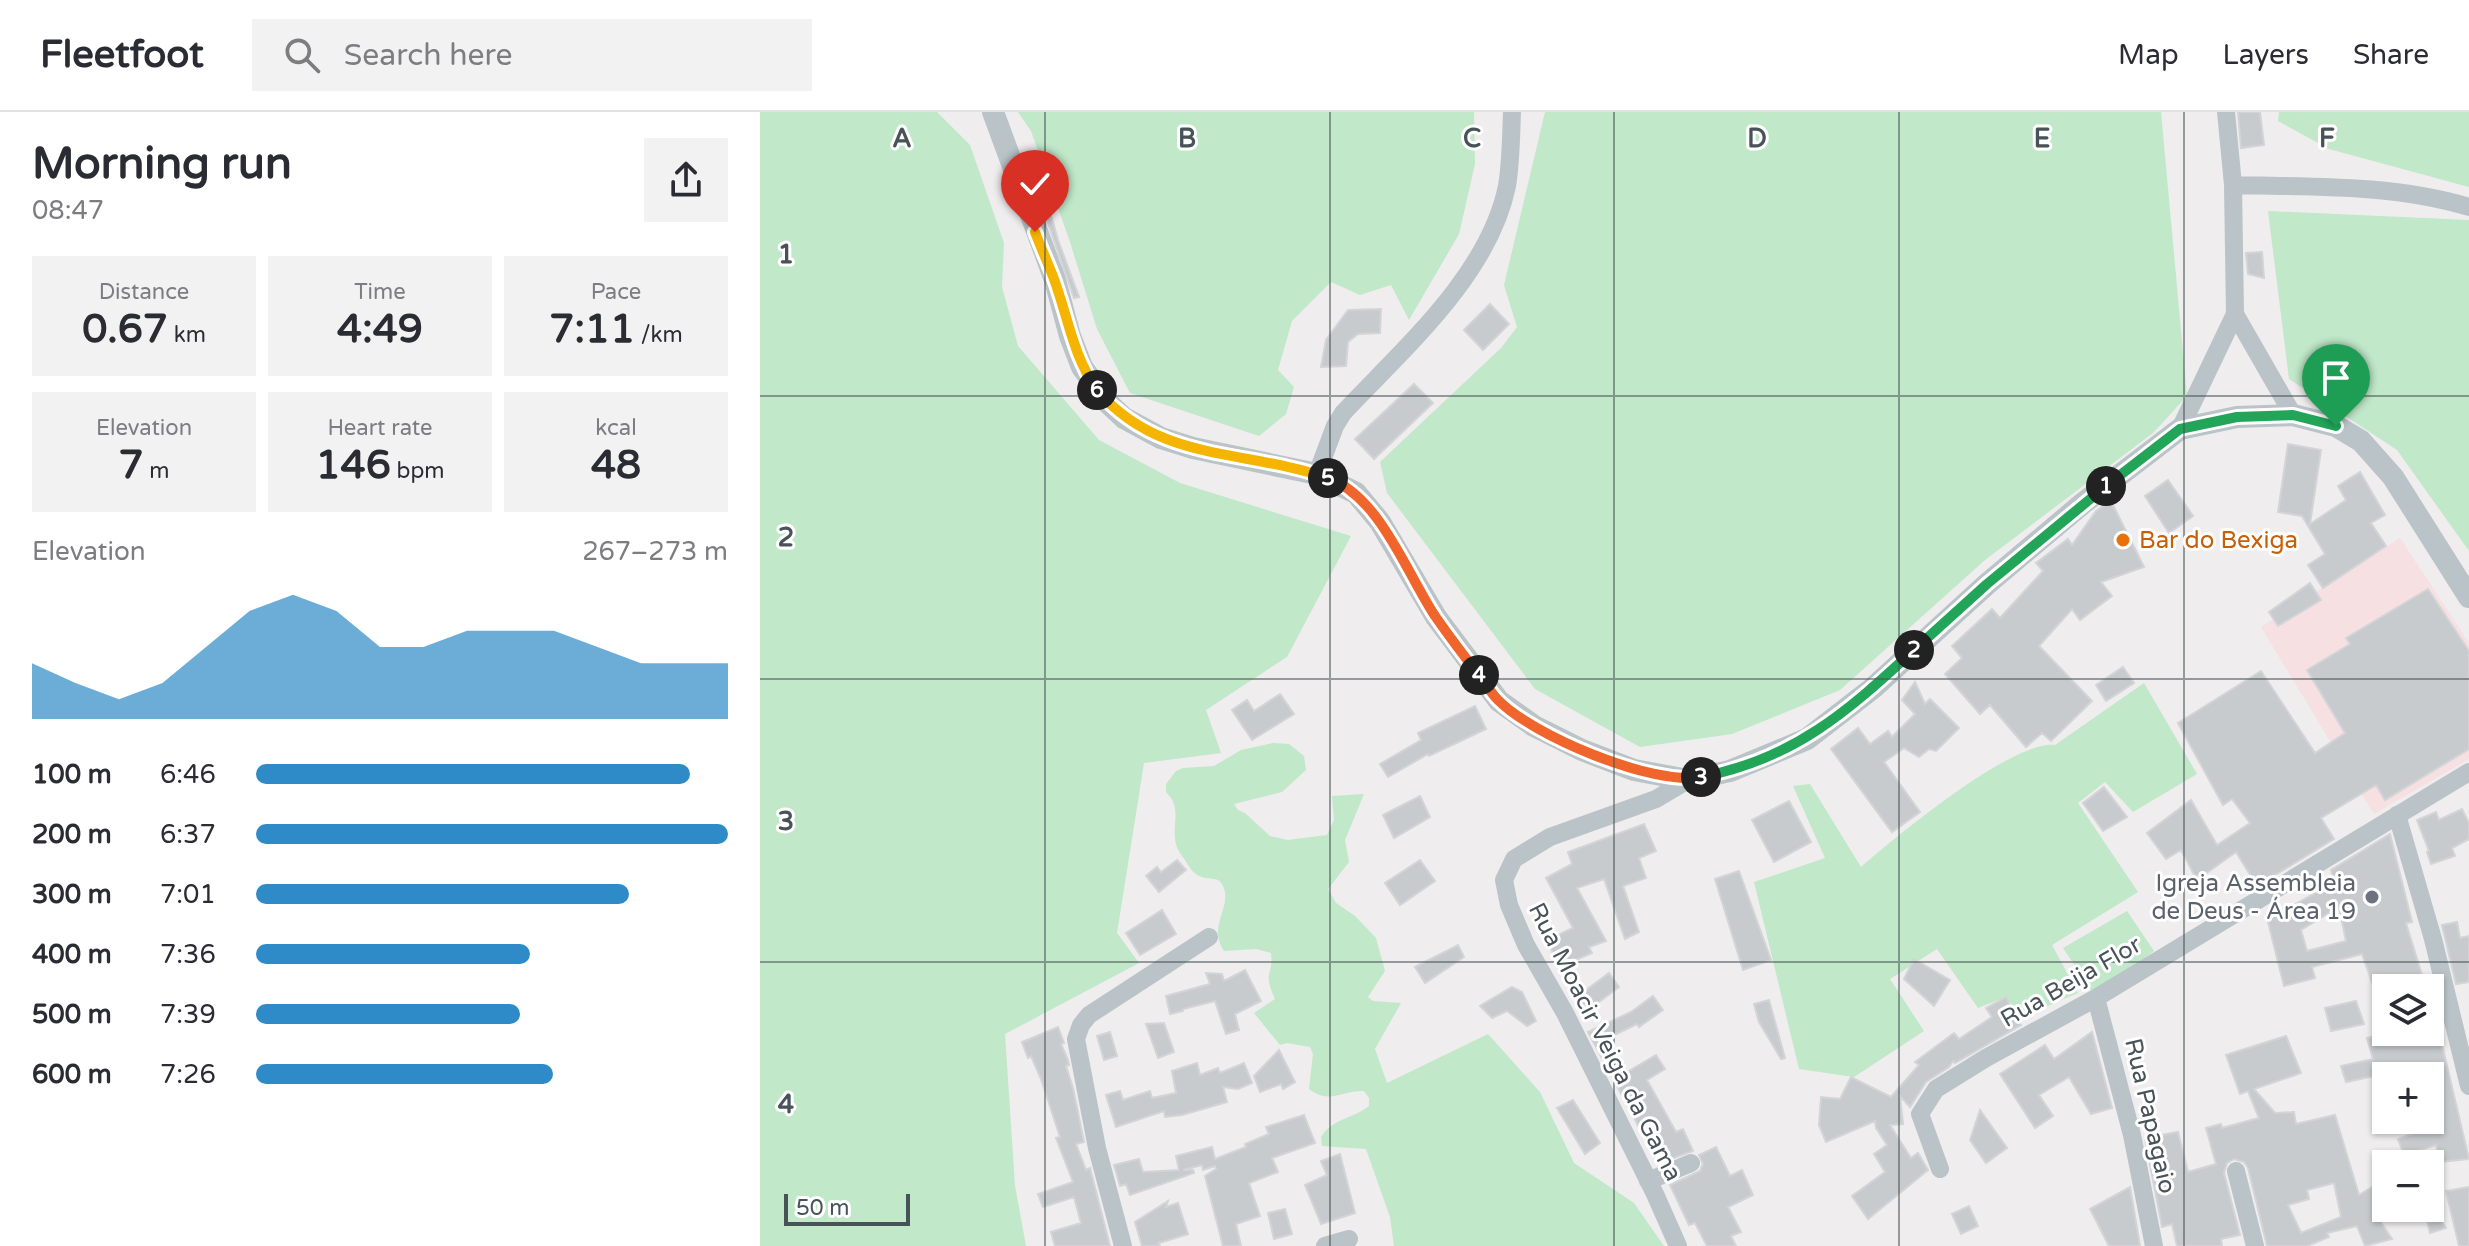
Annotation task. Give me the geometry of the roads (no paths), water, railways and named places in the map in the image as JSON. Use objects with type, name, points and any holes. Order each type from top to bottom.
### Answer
[{"type":"street","points":[[993,112],[1055,280],[1078,356],[1095,388],[1109,404],[1124,418],[1161,438],[1193,448],[1317,474],[1356,493],[1380,522],[1436,617],[1499,701],[1534,726],[1582,750],[1634,770],[1688,780],[1730,771],[1807,739],[1873,688],[1987,584],[2082,504],[2180,429],[2237,417],[2293,415],[2336,426],[2361,441],[2393,477],[2469,597]]},
{"type":"street","points":[[1317,474],[1343,413],[1420,336],[1485,241],[1506,188],[1512,112]]},
{"type":"street","points":[[2180,429],[2235,314],[2233,185],[2226,112]]},
{"type":"street","points":[[2233,185],[2339,187],[2430,195],[2469,207]]},
{"type":"street","points":[[2235,314],[2293,415]]},
{"type":"street","name":"Rua Beija Flor","points":[[1940,1169],[1920,1114],[1936,1089],[2096,998],[2469,772]]},
{"type":"street","name":"Rua Moacir Veiga da Gama","points":[[1678,1246],[1565,1013],[1526,945],[1509,905],[1504,880],[1514,859],[1550,837],[1656,799],[1688,780]]},
{"type":"street","points":[[2397,815],[2433,939],[2469,1086]]},
{"type":"street","points":[[1123,1246],[1097,1148],[1076,1039],[1089,1015],[1209,937]]},
{"type":"street","name":"Rua Papagaio","points":[[2096,998],[2132,1135],[2154,1246]]},
{"type":"street","points":[[1648,1181],[1691,1163]]},
{"type":"street","points":[[2236,1171],[2255,1246]]},
{"type":"street","points":[[1325,1246],[1349,1239]]},
{"type":"place","name":"Bar do Bexiga","points":[[2123,540]]},
{"type":"place","name":"Igreja Assembleia de Deus - Área 19","points":[[2372,897]]}]
